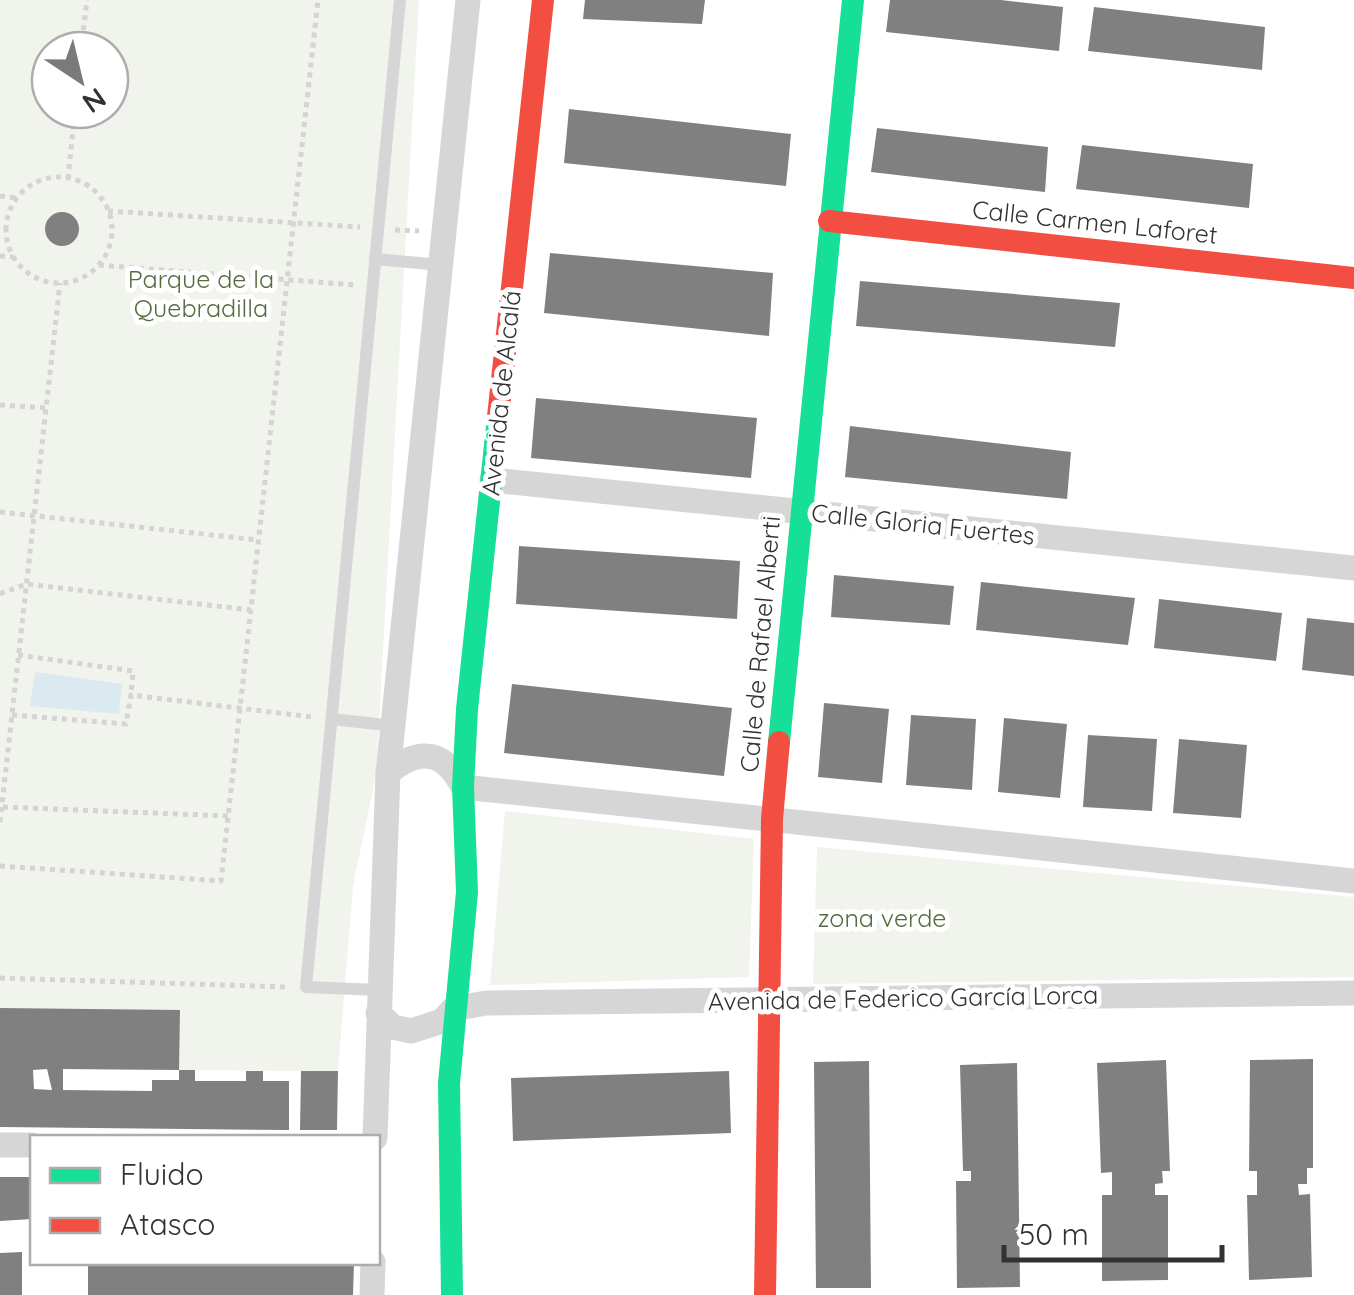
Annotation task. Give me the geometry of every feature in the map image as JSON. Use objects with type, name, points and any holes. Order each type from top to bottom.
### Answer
[{"type":"street","points":[[375,1135],[388,773],[468,0]]},
{"type":"street","name":"Avenida de Alcalá","points":[[452,1295],[449,1083],[467,892],[467,709],[543,0]]},
{"type":"street","name":"Calle de Rafael Alberti","points":[[765,1295],[772,820],[852,0]]},
{"type":"street","name":"Calle Carmen Laforet","points":[[829,221],[1354,278]]},
{"type":"street","name":"Calle Gloria Fuertes","points":[[492,480],[1354,568]]},
{"type":"street","points":[[388,773],[408,756],[441,759],[453,767],[464,787],[1354,881]]},
{"type":"street","name":"Avenida de Federico García Lorca","points":[[453,1010],[486,1002],[1354,992]]},
{"type":"street","points":[[378,1002],[393,1027],[411,1030],[442,1021],[453,1010]]},
{"type":"street","points":[[0,1144],[30,1145]]},
{"type":"street","points":[[372,1295],[373,1265]]},
{"type":"lane","points":[[378,1002],[306,987],[400,0]]},
{"type":"lane","points":[[375,259],[442,264]]},
{"type":"lane","points":[[332,719],[394,726]]},
{"type":"path","points":[[84,30],[87,0]]},
{"type":"path","points":[[0,866],[221,881],[318,0]]},
{"type":"path","points":[[68,178],[73,130]]},
{"type":"path","points":[[0,196],[16,198],[46,179],[68,178],[93,190],[108,211],[112,234],[99,265],[85,277],[60,283],[33,277],[13,257],[6,232],[16,198]]},
{"type":"path","points":[[108,211],[444,233]]},
{"type":"path","points":[[0,256],[13,257]]},
{"type":"path","points":[[99,265],[372,286]]},
{"type":"path","points":[[0,822],[60,283]]},
{"type":"path","points":[[0,405],[46,408]]},
{"type":"path","points":[[0,512],[33,519],[258,540]]},
{"type":"path","points":[[0,594],[26,584],[251,610]]},
{"type":"path","points":[[12,715],[126,724],[131,695],[133,671],[18,655]]},
{"type":"path","points":[[131,695],[332,719]]},
{"type":"path","points":[[1,806],[228,816]]},
{"type":"path","points":[[0,978],[306,987]]},
{"type":"green space","name":"Parque de la Quebradilla","points":[[0,0],[419,0],[376,775],[353,886],[338,1071],[0,1069]]},
{"type":"green space","name":"zona verde","points":[[505,811],[754,839],[749,977],[490,985]]},
{"type":"green space","name":"zona verde","points":[[817,847],[1354,897],[1354,977],[813,984]]},
{"type":"shaded area","points":[[35,672],[122,684],[119,714],[30,706]]},
{"type":"building","points":[[585,0],[705,0],[702,24],[583,19]]},
{"type":"building","points":[[890,0],[1001,0],[1063,7],[1059,51],[886,32]]},
{"type":"building","points":[[1094,7],[1265,27],[1262,70],[1088,51]]},
{"type":"building","points":[[569,109],[791,134],[786,186],[564,163]]},
{"type":"building","points":[[877,128],[1048,147],[1045,192],[871,172]]},
{"type":"building","points":[[1082,145],[1253,164],[1249,208],[1076,189]]},
{"type":"building","points":[[62,212],[74,217],[79,229],[74,241],[62,246],[50,241],[45,229],[50,217]]},
{"type":"building","points":[[550,253],[773,273],[769,336],[544,313]]},
{"type":"building","points":[[860,281],[1120,303],[1115,347],[856,326]]},
{"type":"building","points":[[536,398],[757,418],[751,478],[531,458]]},
{"type":"building","points":[[850,426],[1071,452],[1067,499],[845,477]]},
{"type":"building","points":[[519,546],[740,561],[737,619],[516,604]]},
{"type":"building","points":[[834,575],[954,586],[950,625],[831,617]]},
{"type":"building","points":[[981,582],[1135,598],[1128,645],[976,630]]},
{"type":"building","points":[[1159,599],[1282,613],[1276,661],[1154,648]]},
{"type":"building","points":[[1307,618],[1354,623],[1354,676],[1302,670]]},
{"type":"building","points":[[512,684],[732,708],[724,776],[504,753]]},
{"type":"building","points":[[824,703],[889,709],[882,783],[818,777]]},
{"type":"building","points":[[911,715],[976,719],[972,790],[906,785]]},
{"type":"building","points":[[1004,718],[1067,724],[1060,798],[998,792]]},
{"type":"building","points":[[1088,735],[1157,739],[1152,811],[1083,807]]},
{"type":"building","points":[[1179,739],[1247,745],[1241,818],[1173,813]]},
{"type":"building","points":[[0,1008],[180,1010],[179,1070],[195,1070],[195,1081],[246,1081],[246,1071],[263,1071],[263,1081],[289,1081],[289,1130],[0,1127]],"holes":[[[47,1069],[52,1090],[34,1089],[33,1070]],[[63,1069],[179,1070],[179,1080],[152,1080],[152,1091],[63,1090]]]},
{"type":"building","points":[[1313,1059],[1313,1168],[1307,1168],[1307,1184],[1298,1184],[1299,1195],[1310,1194],[1312,1277],[1249,1280],[1247,1195],[1257,1195],[1257,1171],[1249,1171],[1250,1060]]},
{"type":"building","points":[[1166,1060],[1170,1171],[1162,1171],[1163,1183],[1155,1184],[1155,1195],[1168,1195],[1168,1280],[1102,1281],[1102,1195],[1112,1195],[1112,1172],[1101,1173],[1097,1063]]},
{"type":"building","points":[[869,1061],[871,1288],[816,1288],[814,1062]]},
{"type":"building","points":[[1017,1063],[1020,1287],[957,1288],[956,1181],[971,1181],[971,1171],[963,1171],[960,1065]]},
{"type":"building","points":[[301,1071],[338,1071],[337,1130],[300,1130]]},
{"type":"building","points":[[729,1071],[731,1133],[513,1141],[511,1078]]},
{"type":"building","points":[[0,1177],[30,1177],[30,1219],[0,1221]]},
{"type":"building","points":[[22,1252],[22,1295],[0,1295],[0,1253]]},
{"type":"building","points":[[88,1265],[354,1265],[353,1295],[88,1295]]},
{"type":"traffic: fast","points":[[779,742],[853,0]]},
{"type":"traffic: fast","points":[[452,1295],[449,1083],[467,892],[463,787],[467,709],[498,417]]},
{"type":"traffic: jam","points":[[498,417],[543,0]]},
{"type":"traffic: jam","points":[[829,221],[1354,278]]},
{"type":"traffic: jam","points":[[765,1295],[772,819],[779,742]]}]
